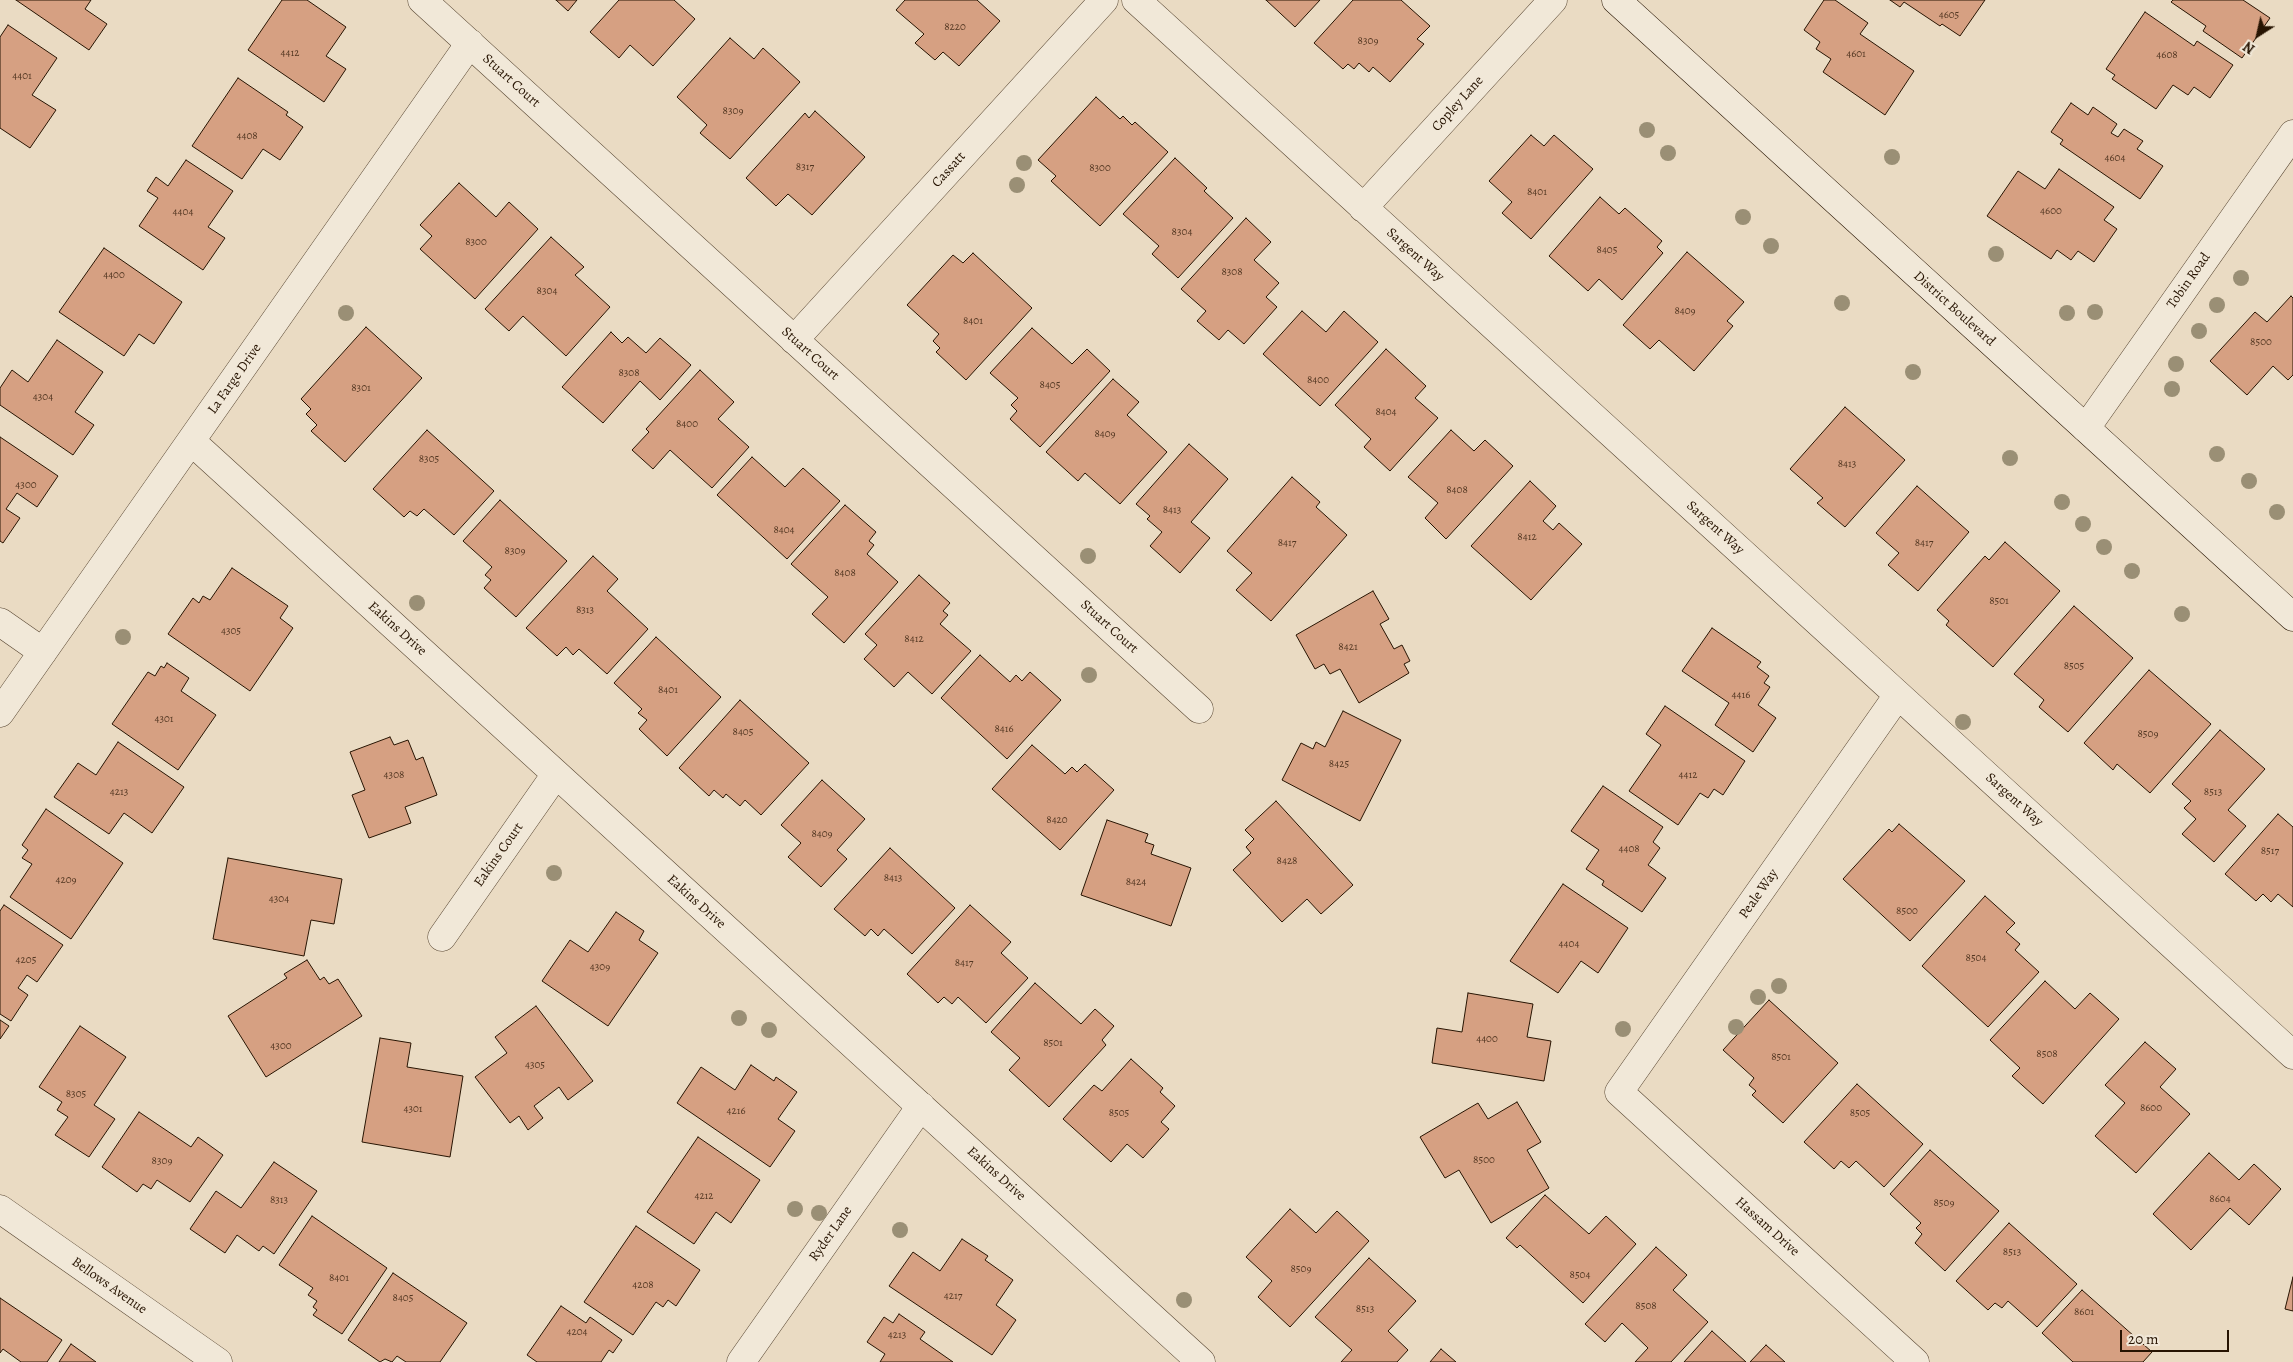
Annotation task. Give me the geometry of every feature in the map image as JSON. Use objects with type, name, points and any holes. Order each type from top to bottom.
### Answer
[{"type":"street","name":"Stuart Court","points":[[422,0],[1199,709]]},
{"type":"street","name":"Cassatt","points":[[794,340],[1104,0]]},
{"type":"street","name":"Sargent Way","points":[[1136,0],[2293,1055]]},
{"type":"street","name":"Copley Lane","points":[[1363,208],[1553,0]]},
{"type":"street","name":"District Boulevard","points":[[1616,0],[2293,617]]},
{"type":"street","name":"La Farge Drive","points":[[0,713],[470,44]]},
{"type":"street","name":"Tobin Road","points":[[2086,428],[2284,167],[2293,134]]},
{"type":"street","name":"Eakins Drive","points":[[191,441],[1201,1362]]},
{"type":"street","points":[[0,622],[43,652]]},
{"type":"street","name":"Peale Way","points":[[1619,1092],[1898,695]]},
{"type":"street","name":"Eakins Court","points":[[442,937],[556,774]]},
{"type":"street","name":"Hassam Drive","points":[[1619,1092],[1915,1362]]},
{"type":"street","name":"Ryder Lane","points":[[741,1362],[920,1106]]},
{"type":"street","name":"Bellows Avenue","points":[[0,1209],[218,1362]]},
{"type":"building","points":[[16,0],[91,0],[85,9],[107,24],[89,50]]},
{"type":"building","points":[[282,0],[307,0],[346,27],[326,56],[346,69],[324,102],[248,50]]},
{"type":"building","points":[[556,0],[577,0],[568,11]]},
{"type":"building","points":[[619,0],[674,0],[695,19],[653,66],[630,45],[619,58],[590,32]]},
{"type":"building","points":[[905,0],[977,0],[1000,21],[959,66],[943,52],[935,60],[915,43],[924,34],[896,10]]},
{"type":"building","points":[[1266,0],[1320,0],[1295,27]]},
{"type":"building","points":[[1353,0],[1401,0],[1430,26],[1417,39],[1424,44],[1390,82],[1373,67],[1369,72],[1359,63],[1354,69],[1348,64],[1343,69],[1314,43]]},
{"type":"building","points":[[1824,0],[1835,0],[1868,23],[1860,34],[1914,71],[1885,115],[1823,72],[1831,59],[1816,49],[1820,42],[1804,30]]},
{"type":"building","points":[[1890,0],[1985,0],[1960,36],[1942,24],[1940,26],[1904,2],[1900,7]]},
{"type":"building","points":[[2173,0],[2243,0],[2270,18],[2242,58],[2203,31],[2206,26],[2171,2]]},
{"type":"building","points":[[2145,12],[2194,46],[2197,41],[2233,65],[2210,98],[2194,87],[2188,95],[2173,85],[2156,109],[2112,79],[2115,75],[2106,69]]},
{"type":"building","points":[[8,25],[57,58],[32,95],[56,110],[30,148],[0,128],[0,37]]},
{"type":"building","points":[[730,38],[754,59],[763,48],[800,82],[730,159],[700,133],[707,125],[677,97]]},
{"type":"building","points":[[238,78],[288,112],[286,115],[303,127],[280,160],[263,149],[242,179],[192,146]]},
{"type":"building","points":[[1096,97],[1120,119],[1123,116],[1132,125],[1135,122],[1168,152],[1100,226],[1051,181],[1056,176],[1038,160]]},
{"type":"building","points":[[2071,103],[2088,115],[2093,107],[2117,124],[2111,133],[2118,137],[2124,129],[2143,141],[2137,149],[2163,166],[2140,199],[2060,144],[2063,140],[2051,132]]},
{"type":"building","points":[[815,111],[865,157],[812,215],[788,194],[776,206],[746,178],[805,113],[809,118]]},
{"type":"building","points":[[1531,135],[1544,146],[1554,135],[1593,169],[1531,239],[1502,213],[1512,202],[1489,181]]},
{"type":"building","points":[[1175,158],[1207,188],[1204,191],[1233,218],[1178,278],[1152,254],[1159,246],[1123,214]]},
{"type":"building","points":[[186,160],[233,191],[208,227],[225,238],[203,270],[139,226],[158,198],[147,191],[156,177],[168,186]]},
{"type":"building","points":[[2059,169],[2114,207],[2104,220],[2117,229],[2094,262],[2078,251],[2071,260],[2057,250],[2051,259],[1987,216],[2018,171],[2045,189]]},
{"type":"building","points":[[459,183],[496,217],[509,202],[538,229],[475,299],[420,249],[432,236],[420,225]]},
{"type":"building","points":[[1600,197],[1619,214],[1625,208],[1662,241],[1657,247],[1663,253],[1622,300],[1599,279],[1588,291],[1549,256]]},
{"type":"building","points":[[1246,218],[1271,242],[1254,260],[1279,283],[1266,297],[1277,307],[1244,344],[1228,330],[1219,340],[1197,321],[1206,311],[1181,289]]},
{"type":"building","points":[[551,237],[584,267],[575,275],[610,307],[566,356],[523,316],[509,331],[485,309]]},
{"type":"building","points":[[104,248],[182,302],[154,344],[139,334],[124,356],[59,312]]},
{"type":"building","points":[[1687,252],[1744,302],[1727,321],[1733,326],[1694,371],[1659,340],[1650,349],[1623,325]]},
{"type":"building","points":[[973,253],[1032,308],[966,380],[936,352],[940,348],[933,341],[939,334],[907,305],[953,255],[963,263]]},
{"type":"building","points":[[2291,296],[2293,298],[2293,375],[2288,380],[2273,366],[2247,395],[2210,361],[2255,312],[2267,322]]},
{"type":"building","points":[[1302,311],[1326,332],[1344,311],[1378,342],[1320,406],[1263,354]]},
{"type":"building","points":[[366,327],[422,378],[345,462],[311,431],[317,425],[306,414],[311,409],[301,399]]},
{"type":"building","points":[[1032,328],[1072,364],[1087,349],[1110,371],[1040,447],[1010,419],[1017,411],[1011,405],[1018,398],[990,373]]},
{"type":"building","points":[[611,332],[622,343],[628,337],[646,353],[660,338],[691,365],[660,400],[640,381],[603,423],[562,387]]},
{"type":"building","points":[[57,340],[103,372],[75,412],[94,425],[73,455],[0,405],[0,388],[12,370],[28,382]]},
{"type":"building","points":[[1386,349],[1426,386],[1415,398],[1438,418],[1390,471],[1364,447],[1371,439],[1335,405]]},
{"type":"building","points":[[700,370],[734,402],[718,419],[749,447],[712,488],[670,450],[653,469],[632,450],[649,432],[646,429]]},
{"type":"building","points":[[1113,379],[1139,402],[1127,415],[1167,452],[1120,504],[1085,473],[1078,481],[1046,452]]},
{"type":"building","points":[[1845,407],[1905,460],[1845,527],[1817,503],[1823,498],[1790,469]]},
{"type":"building","points":[[427,430],[494,491],[454,535],[424,509],[417,516],[410,511],[404,517],[373,489]]},
{"type":"building","points":[[1451,430],[1474,451],[1485,440],[1513,466],[1446,539],[1425,518],[1438,503],[1408,477]]},
{"type":"building","points":[[0,437],[58,476],[37,507],[17,493],[6,509],[20,518],[3,543],[0,541]]},
{"type":"building","points":[[1189,444],[1228,479],[1191,522],[1210,538],[1180,573],[1150,546],[1162,532],[1147,519],[1150,516],[1136,504]]},
{"type":"building","points":[[752,457],[785,487],[803,468],[840,501],[787,559],[717,495]]},
{"type":"building","points":[[1292,477],[1320,502],[1316,507],[1347,535],[1271,621],[1236,590],[1252,573],[1227,551]]},
{"type":"building","points":[[1530,481],[1556,506],[1543,521],[1553,530],[1559,523],[1582,544],[1531,600],[1471,546]]},
{"type":"building","points":[[1917,486],[1969,532],[1918,591],[1888,565],[1899,553],[1876,533]]},
{"type":"building","points":[[500,500],[567,561],[516,617],[484,588],[491,580],[485,575],[492,567],[463,541]]},
{"type":"building","points":[[845,505],[876,532],[869,541],[874,545],[867,554],[898,582],[844,643],[812,614],[828,597],[791,564]]},
{"type":"building","points":[[2005,542],[2060,591],[1993,667],[1946,625],[1949,621],[1937,610],[1985,556],[1989,560]]},
{"type":"building","points":[[593,556],[618,579],[607,591],[648,629],[607,674],[579,649],[573,655],[566,647],[557,656],[526,628]]},
{"type":"building","points":[[232,568],[288,606],[280,618],[293,628],[250,691],[168,634],[193,598],[199,603],[203,596],[210,600]]},
{"type":"building","points":[[919,575],[950,603],[943,611],[948,615],[940,624],[971,651],[932,694],[908,672],[894,687],[864,659],[877,645],[865,634]]},
{"type":"building","points":[[1373,591],[1389,619],[1380,624],[1394,649],[1402,645],[1410,661],[1404,664],[1409,673],[1359,703],[1340,669],[1330,674],[1324,664],[1315,669],[1296,635]]},
{"type":"building","points":[[2074,606],[2133,658],[2068,732],[2039,707],[2044,700],[2014,674]]},
{"type":"building","points":[[1712,628],[1761,662],[1757,667],[1769,676],[1764,683],[1770,687],[1758,705],[1776,718],[1753,752],[1715,725],[1729,703],[1682,671]]},
{"type":"building","points":[[656,637],[721,697],[667,756],[639,729],[647,720],[638,713],[642,709],[614,683]]},
{"type":"building","points":[[980,655],[1010,682],[1016,675],[1022,681],[1030,672],[1061,700],[1007,759],[941,698]]},
{"type":"building","points":[[167,663],[189,678],[181,691],[216,715],[178,770],[112,724],[148,672],[155,676],[161,666],[164,668]]},
{"type":"building","points":[[2149,670],[2211,724],[2150,793],[2117,764],[2113,770],[2084,743]]},
{"type":"building","points":[[740,700],[809,763],[761,815],[745,800],[740,806],[726,794],[723,798],[714,790],[709,796],[679,768]]},
{"type":"building","points":[[1665,706],[1745,761],[1723,795],[1714,789],[1708,798],[1700,793],[1678,825],[1629,791],[1661,745],[1646,734]]},
{"type":"building","points":[[1343,711],[1401,740],[1360,821],[1282,780],[1301,743],[1313,749],[1316,742],[1325,747]]},
{"type":"building","points":[[2220,730],[2265,769],[2228,810],[2246,826],[2214,862],[2182,834],[2196,819],[2184,808],[2191,801],[2172,784]]},
{"type":"building","points":[[390,737],[394,745],[408,740],[416,760],[423,757],[437,795],[405,807],[411,823],[369,838],[352,795],[365,790],[350,752]]},
{"type":"building","points":[[118,742],[184,787],[152,833],[124,813],[109,834],[54,797],[78,763],[96,775]]},
{"type":"building","points":[[1032,745],[1065,774],[1072,767],[1077,772],[1085,764],[1114,790],[1060,850],[992,789]]},
{"type":"building","points":[[822,780],[865,819],[837,850],[847,859],[821,887],[788,857],[801,843],[781,825]]},
{"type":"building","points":[[1603,786],[1663,827],[1653,842],[1660,848],[1648,865],[1666,878],[1642,912],[1602,885],[1604,881],[1586,869],[1599,850],[1571,831]]},
{"type":"building","points":[[1276,801],[1353,885],[1321,914],[1307,899],[1282,922],[1233,870],[1251,853],[1246,847],[1254,839],[1245,830]]},
{"type":"building","points":[[46,809],[123,863],[71,939],[10,897],[32,864],[22,858],[28,850],[22,845]]},
{"type":"building","points":[[2278,814],[2293,827],[2293,907],[2278,894],[2271,902],[2263,894],[2256,901],[2225,874]]},
{"type":"building","points":[[1107,820],[1148,834],[1145,842],[1154,845],[1151,854],[1191,868],[1171,926],[1081,895]]},
{"type":"building","points":[[1899,824],[1965,881],[1910,941],[1843,879],[1889,829],[1892,832]]},
{"type":"building","points":[[890,848],[955,908],[912,954],[884,929],[878,936],[871,929],[865,936],[834,909]]},
{"type":"building","points":[[228,858],[342,879],[334,924],[311,920],[304,956],[213,939]]},
{"type":"building","points":[[1563,884],[1628,928],[1598,973],[1581,961],[1558,993],[1510,961]]},
{"type":"building","points":[[1985,896],[2015,923],[2006,932],[2020,944],[2015,950],[2039,972],[1988,1027],[1922,966]]},
{"type":"building","points":[[4,905],[63,945],[37,982],[27,975],[18,988],[28,995],[11,1021],[0,1014],[0,911]]},
{"type":"building","points":[[970,905],[1011,942],[1001,953],[1028,978],[986,1023],[958,997],[952,1004],[944,997],[938,1003],[907,974]]},
{"type":"building","points":[[616,912],[644,931],[639,940],[658,953],[608,1026],[542,981],[570,940],[588,952]]},
{"type":"building","points":[[307,960],[320,980],[324,977],[329,984],[338,979],[362,1016],[266,1077],[228,1016],[287,978],[284,974]]},
{"type":"building","points":[[2045,981],[2075,1009],[2090,993],[2119,1019],[2043,1104],[2012,1076],[2020,1068],[1990,1040]]},
{"type":"building","points":[[1035,983],[1081,1024],[1095,1009],[1114,1026],[1102,1040],[1106,1045],[1049,1107],[1009,1070],[1020,1058],[991,1032]]},
{"type":"building","points":[[1468,993],[1533,1004],[1527,1037],[1551,1041],[1544,1081],[1432,1063],[1437,1028],[1462,1032]]},
{"type":"building","points":[[1769,1000],[1838,1063],[1783,1123],[1752,1095],[1756,1091],[1749,1085],[1754,1078],[1723,1050]]},
{"type":"building","points":[[536,1006],[593,1081],[568,1100],[559,1087],[534,1106],[543,1118],[528,1130],[519,1116],[510,1123],[475,1077],[507,1053],[495,1037]]},
{"type":"building","points":[[0,1020],[9,1026],[0,1039]]},
{"type":"building","points":[[80,1026],[126,1057],[94,1105],[115,1119],[89,1157],[55,1135],[68,1117],[57,1110],[62,1102],[39,1087]]},
{"type":"building","points":[[380,1038],[411,1043],[407,1067],[463,1076],[450,1157],[362,1142]]},
{"type":"building","points":[[2145,1042],[2176,1069],[2160,1087],[2190,1114],[2136,1173],[2095,1136],[2125,1103],[2105,1085]]},
{"type":"building","points":[[1131,1059],[1163,1088],[1160,1092],[1175,1106],[1161,1122],[1169,1129],[1143,1158],[1127,1144],[1111,1162],[1063,1119],[1094,1085],[1102,1091]]},
{"type":"building","points":[[751,1065],[774,1081],[776,1077],[797,1092],[778,1119],[795,1131],[770,1167],[677,1103],[701,1067],[735,1090]]},
{"type":"building","points":[[1857,1084],[1923,1144],[1884,1187],[1856,1161],[1849,1168],[1841,1161],[1834,1169],[1804,1142]]},
{"type":"building","points":[[1517,1102],[1541,1142],[1527,1150],[1549,1188],[1491,1223],[1459,1170],[1445,1178],[1420,1137],[1478,1103],[1488,1119]]},
{"type":"building","points":[[139,1112],[191,1147],[198,1137],[223,1155],[190,1202],[157,1180],[151,1189],[143,1184],[137,1192],[102,1167]]},
{"type":"building","points":[[698,1137],[760,1180],[731,1223],[716,1212],[694,1244],[647,1212]]},
{"type":"building","points":[[1930,1150],[1999,1211],[1945,1271],[1915,1243],[1922,1234],[1916,1228],[1921,1223],[1890,1194]]},
{"type":"building","points":[[2209,1153],[2239,1180],[2254,1164],[2281,1189],[2249,1225],[2230,1208],[2191,1250],[2153,1214]]},
{"type":"building","points":[[274,1162],[317,1191],[274,1254],[263,1246],[259,1251],[237,1235],[225,1253],[190,1229],[216,1191],[241,1208]]},
{"type":"building","points":[[1545,1195],[1589,1234],[1606,1216],[1636,1244],[1583,1303],[1520,1245],[1517,1248],[1506,1238]]},
{"type":"building","points":[[1290,1209],[1316,1233],[1337,1211],[1369,1241],[1290,1327],[1258,1297],[1272,1281],[1246,1257]]},
{"type":"building","points":[[312,1216],[387,1268],[342,1334],[313,1315],[317,1310],[313,1307],[317,1301],[308,1295],[313,1288],[279,1265]]},
{"type":"building","points":[[2009,1223],[2077,1284],[2037,1327],[2008,1301],[2002,1308],[1995,1303],[1988,1310],[1956,1281]]},
{"type":"building","points":[[636,1226],[700,1270],[676,1306],[668,1300],[663,1307],[656,1302],[633,1335],[584,1302]]},
{"type":"building","points":[[962,1239],[988,1256],[985,1260],[1013,1280],[996,1305],[1016,1320],[992,1355],[889,1286],[913,1252],[940,1271]]},
{"type":"building","points":[[1656,1247],[1687,1275],[1673,1290],[1708,1322],[1671,1362],[1635,1362],[1648,1348],[1622,1323],[1605,1342],[1585,1324]]},
{"type":"building","points":[[1369,1258],[1416,1301],[1388,1331],[1408,1350],[1397,1362],[1341,1362],[1352,1350],[1315,1317]]},
{"type":"building","points":[[393,1273],[467,1323],[440,1362],[406,1362],[397,1356],[392,1362],[385,1359],[380,1362],[348,1340]]},
{"type":"building","points":[[2293,1277],[2293,1311],[2285,1309]]},
{"type":"building","points":[[2082,1290],[2152,1352],[2143,1362],[2073,1362],[2042,1333]]},
{"type":"building","points":[[0,1298],[62,1340],[47,1362],[21,1362],[3,1349],[0,1353]]},
{"type":"building","points":[[561,1306],[586,1323],[590,1317],[622,1340],[613,1353],[609,1350],[601,1362],[537,1362],[527,1355]]},
{"type":"building","points":[[899,1314],[925,1332],[920,1339],[953,1362],[880,1362],[885,1354],[867,1342],[884,1317],[893,1323]]},
{"type":"building","points":[[1712,1331],[1746,1362],[1684,1362]]},
{"type":"building","points":[[71,1344],[96,1362],[59,1362]]},
{"type":"building","points":[[1766,1345],[1785,1362],[1750,1362]]},
{"type":"building","points":[[1441,1349],[1456,1362],[1430,1362]]}]
